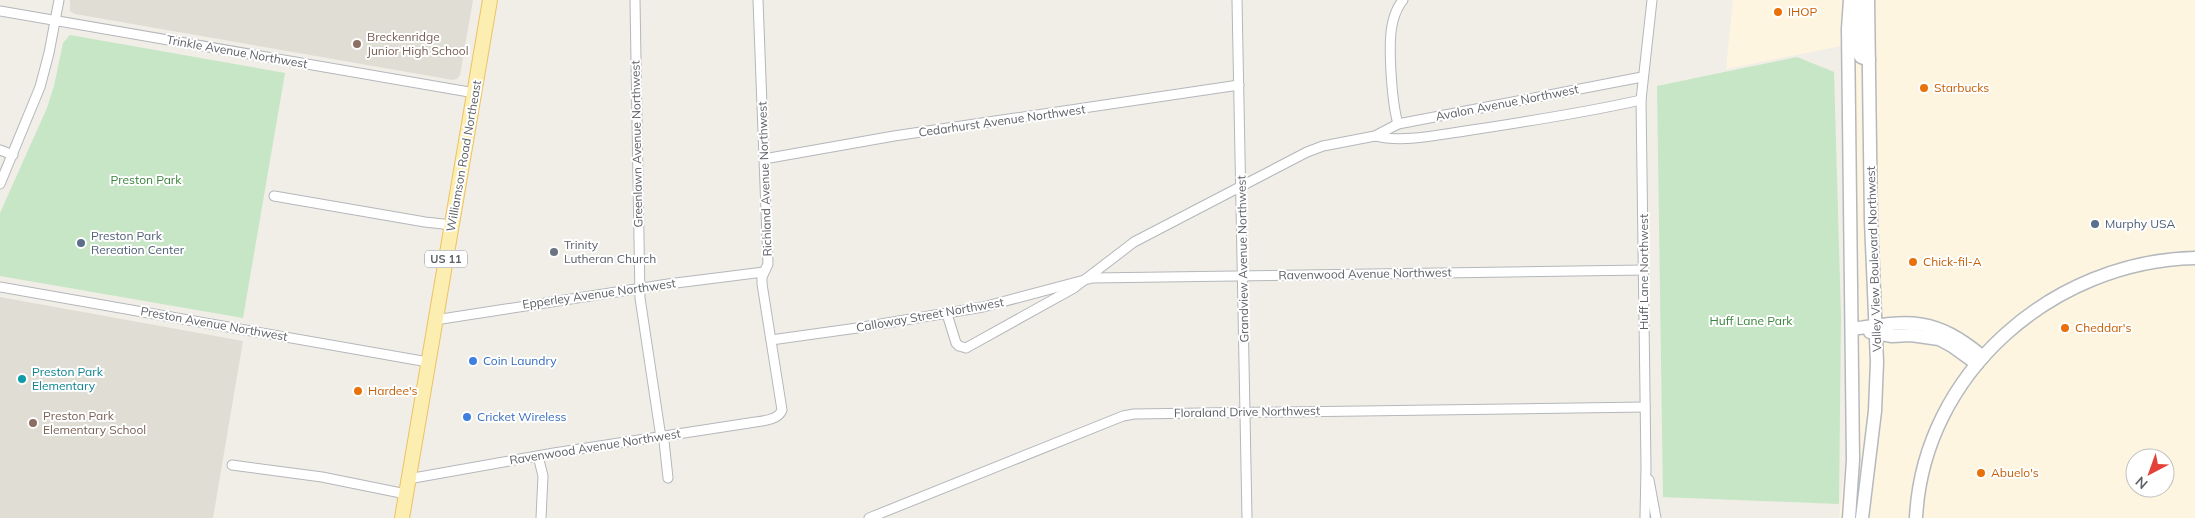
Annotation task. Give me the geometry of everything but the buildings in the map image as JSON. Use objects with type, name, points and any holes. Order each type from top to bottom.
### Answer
[{"type":"main road","name":"Williamson Road Northeast","points":[[402,518],[490,0]]},
{"type":"main road","name":"Valley View Boulevard Northwest","points":[[1849,518],[1852,473],[1848,29],[1850,0]]},
{"type":"main road","points":[[1859,0],[1858,52],[1861,57],[1869,60]]},
{"type":"main road","name":"Valley View Boulevard Northwest","points":[[1862,518],[1876,411],[1876,329],[1871,221],[1868,0]]},
{"type":"main road","points":[[1916,518],[1928,450],[1941,418],[1959,388],[2001,338],[2038,308],[2093,278],[2138,264],[2195,258]]},
{"type":"main road","points":[[1852,329],[1876,329],[1912,323],[1979,343],[2001,338]]},
{"type":"main road","points":[[1876,329],[1892,336],[1926,337],[1943,342],[1980,361]]},
{"type":"main road","points":[[1958,338],[1980,361]]},
{"type":"main road","points":[[1943,342],[1960,358],[1962,375],[1959,388]]},
{"type":"main road","points":[[1852,473],[1856,474],[1858,479],[1856,518]]},
{"type":"street","points":[[0,184],[40,87],[59,0]]},
{"type":"street","name":"Greenlawn Avenue Northwest","points":[[635,0],[640,288],[644,328],[668,478]]},
{"type":"street","name":"Richland Avenue Northwest","points":[[758,0],[768,264],[764,272],[762,284],[782,410],[780,414]]},
{"type":"street","name":"Grandview Avenue Northwest","points":[[1237,0],[1244,276],[1247,518]]},
{"type":"street","points":[[1398,124],[1393,98],[1391,33],[1396,11],[1403,0]]},
{"type":"street","name":"Huff Lane Northwest","points":[[1644,518],[1646,467],[1642,77],[1652,0]]},
{"type":"street","name":"Trinkle Avenue Northwest","points":[[0,11],[475,92]]},
{"type":"street","name":"Avalon Avenue Northwest","points":[[1375,136],[1398,124],[1642,77]]},
{"type":"street","name":"Cedarhurst Avenue Northwest","points":[[764,159],[894,136],[1239,85]]},
{"type":"street","name":"Avalon Avenue Northwest","points":[[947,314],[956,343],[966,348],[1034,311],[1086,279],[1134,242],[1307,152],[1330,145],[1375,136],[1402,138],[1497,127],[1558,118],[1642,100]]},
{"type":"street","points":[[0,150],[13,155]]},
{"type":"street","points":[[274,196],[452,225]]},
{"type":"street","name":"Ravenwood Avenue Northwest","points":[[1086,279],[1644,270]]},
{"type":"street","name":"Epperley Avenue Northwest","points":[[435,320],[640,288],[764,272]]},
{"type":"street","name":"Calloway Street Northwest","points":[[771,340],[947,314],[1012,300],[1086,279]]},
{"type":"street","name":"Preston Avenue Northwest","points":[[0,287],[428,362]]},
{"type":"street","name":"Floraland Drive Northwest","points":[[869,518],[1123,416],[1134,414],[1645,407]]},
{"type":"street","name":"Ravenwood Avenue Northwest","points":[[408,479],[538,456],[749,423],[775,418],[780,414]]},
{"type":"street","points":[[538,456],[543,476],[541,518]]},
{"type":"street","points":[[232,465],[322,478],[406,494]]},
{"type":"street","name":"Huff Lane Northwest","points":[[1646,467],[1656,518]]},
{"type":"shaded area","name":"Breckenridge Junior High School","points":[[70,0],[473,0],[460,75],[457,79],[453,80],[75,14],[70,11]]},
{"type":"shaded area","points":[[1733,0],[2195,0],[2195,518],[1839,518],[1846,455],[1841,46],[1726,69]]},
{"type":"shaded area","points":[[0,297],[243,341],[213,518],[0,518]]},
{"type":"green space","name":"Preston Park","points":[[70,35],[285,73],[243,318],[0,276],[0,213],[47,108],[54,86],[63,43]]},
{"type":"green space","name":"Huff Lane Park","points":[[1797,57],[1834,72],[1841,317],[1839,504],[1663,497],[1657,86]]},
{"type":"place","name":"IHOP","points":[[1778,12]]},
{"type":"place","name":"Breckenridge Junior High School","points":[[357,44]]},
{"type":"place","name":"Starbucks","points":[[1924,88]]},
{"type":"place","name":"Murphy USA","points":[[2095,224]]},
{"type":"place","name":"Preston Park Rereation Center","points":[[81,243]]},
{"type":"place","name":"Trinity Lutheran Church","points":[[554,252]]},
{"type":"place","name":"Chick-fil-A","points":[[1913,262]]},
{"type":"place","name":"Cheddar's","points":[[2065,328]]},
{"type":"place","name":"Coin Laundry","points":[[473,361]]},
{"type":"place","name":"Preston Park Elementary","points":[[22,379]]},
{"type":"place","name":"Hardee's","points":[[358,391]]},
{"type":"place","name":"Cricket Wireless","points":[[467,417]]},
{"type":"place","name":"Preston Park Elementary School","points":[[33,423]]},
{"type":"place","name":"Abuelo's","points":[[1981,473]]}]
